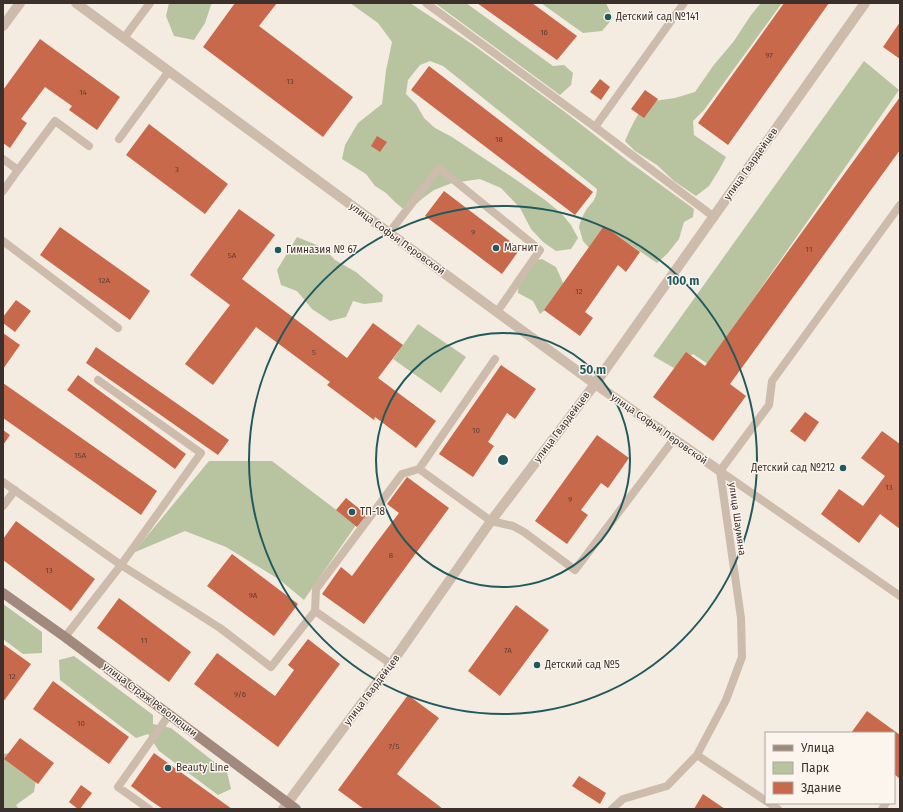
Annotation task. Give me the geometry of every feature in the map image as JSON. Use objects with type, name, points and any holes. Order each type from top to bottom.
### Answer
[{"type":"street","points":[[3,26],[20,3]]},
{"type":"street","name":"улица Софьи Перовской","points":[[76,3],[595,384],[720,471]]},
{"type":"street","name":"улица Гвардейцев","points":[[285,806],[392,664],[491,521],[595,384],[865,3]]},
{"type":"street","name":"улица Страж Революции","points":[[3,593],[169,715],[285,806],[296,809]]},
{"type":"lane","points":[[124,38],[150,3]]},
{"type":"lane","points":[[426,3],[595,127],[714,217]]},
{"type":"lane","points":[[595,127],[684,3]]},
{"type":"lane","points":[[119,140],[169,71]]},
{"type":"lane","points":[[3,191],[55,121],[89,146]]},
{"type":"lane","points":[[3,159],[18,170]]},
{"type":"lane","points":[[389,233],[439,168],[540,250],[497,312]]},
{"type":"lane","points":[[720,471],[769,405],[772,381],[900,205]]},
{"type":"lane","points":[[3,241],[118,328]]},
{"type":"lane","points":[[3,482],[121,565],[220,628],[271,667],[315,611],[316,589],[321,582],[402,474],[419,469],[495,359]]},
{"type":"lane","points":[[65,638],[121,565],[201,453],[98,380]]},
{"type":"lane","points":[[419,469],[491,521],[513,526],[524,532],[575,570],[674,439]]},
{"type":"lane","name":"улица Шаумяна","points":[[720,471],[900,596]]},
{"type":"lane","name":"улица Шаумяна","points":[[612,809],[624,799],[668,786],[697,755],[726,700],[742,657],[741,618],[720,471]]},
{"type":"lane","points":[[3,506],[15,490]]},
{"type":"lane","points":[[315,611],[392,664]]},
{"type":"lane","points":[[148,809],[118,787],[169,715]]},
{"type":"lane","points":[[697,755],[765,800]]},
{"type":"green space","points":[[169,3],[213,3],[205,23],[194,40],[174,36],[166,16]]},
{"type":"green space","points":[[350,3],[410,3],[472,44],[694,209],[693,217],[684,222],[679,239],[667,254],[657,263],[612,232],[590,249],[583,241],[579,227],[584,214],[594,199],[597,189],[443,66],[430,61],[420,65],[408,80],[406,94],[416,104],[424,118],[435,128],[452,137],[545,200],[561,213],[571,225],[578,238],[571,249],[556,251],[543,242],[531,229],[520,208],[501,188],[480,179],[452,183],[434,190],[407,212],[386,193],[375,186],[366,174],[342,159],[345,145],[358,123],[382,104],[386,71],[392,42],[378,23]]},
{"type":"green space","points":[[435,3],[466,3],[553,66],[564,65],[573,73],[571,85],[560,95]]},
{"type":"green space","points":[[541,3],[606,3],[613,18],[602,31],[583,33]]},
{"type":"green space","points":[[761,3],[782,3],[704,110],[693,121],[694,135],[726,157],[709,186],[696,196],[674,181],[657,165],[635,151],[625,141],[634,121],[647,102],[675,98],[695,92]]},
{"type":"green space","points":[[864,61],[899,90],[708,364],[693,354],[674,368],[653,356]]},
{"type":"green space","points":[[297,237],[324,248],[335,260],[356,272],[383,295],[382,302],[364,304],[353,301],[346,317],[330,321],[312,309],[297,291],[281,285],[277,270]]},
{"type":"green space","points":[[542,259],[556,267],[565,287],[556,301],[540,314],[533,301],[518,293],[519,276],[530,261]]},
{"type":"green space","points":[[418,324],[466,357],[441,393],[393,359]]},
{"type":"green space","points":[[209,461],[272,461],[356,525],[304,600],[280,580],[226,547],[185,531],[133,553]]},
{"type":"green space","points":[[3,604],[42,632],[42,653],[23,654],[3,639]]},
{"type":"green space","points":[[74,656],[153,715],[153,724],[171,728],[227,772],[231,789],[218,795],[159,751],[148,734],[136,738],[60,680],[59,660]]},
{"type":"green space","points":[[18,752],[38,767],[34,792],[16,805],[19,809],[3,809],[3,754]]},
{"type":"building","points":[[235,3],[277,3],[259,26],[353,97],[323,137],[203,47]]},
{"type":"building","points":[[477,3],[532,3],[577,36],[557,60]]},
{"type":"building","points":[[784,3],[829,3],[728,145],[698,123]]},
{"type":"building","points":[[900,22],[900,59],[883,47]]},
{"type":"building","points":[[40,39],[120,97],[97,130],[69,110],[72,106],[45,87],[21,119],[27,123],[10,148],[3,143],[3,90]]},
{"type":"building","points":[[429,66],[593,192],[575,215],[411,90]]},
{"type":"building","points":[[600,79],[610,87],[601,100],[590,92]]},
{"type":"building","points":[[645,90],[658,99],[644,118],[631,109]]},
{"type":"building","points":[[900,97],[900,150],[730,384],[746,396],[713,441],[653,397],[686,352],[705,366]]},
{"type":"building","points":[[149,124],[228,184],[205,214],[126,155]]},
{"type":"building","points":[[377,136],[387,142],[380,152],[371,146]]},
{"type":"building","points":[[444,191],[520,249],[502,274],[425,216]]},
{"type":"building","points":[[239,209],[275,235],[242,279],[347,358],[373,323],[403,345],[378,378],[436,421],[416,448],[375,417],[374,420],[327,385],[330,382],[256,327],[213,385],[185,364],[230,305],[190,275]]},
{"type":"building","points":[[604,226],[640,252],[626,272],[618,265],[585,312],[593,318],[580,336],[544,310]]},
{"type":"building","points":[[60,227],[150,291],[130,320],[40,255]]},
{"type":"building","points":[[16,300],[31,311],[15,332],[3,323],[3,317]]},
{"type":"building","points":[[3,333],[20,345],[3,369]]},
{"type":"building","points":[[96,347],[229,440],[218,455],[86,363]]},
{"type":"building","points":[[501,365],[536,389],[515,419],[507,413],[488,442],[494,446],[473,477],[439,454]]},
{"type":"building","points":[[78,375],[186,454],[175,469],[67,390]]},
{"type":"building","points":[[3,383],[157,491],[141,515],[3,418]]},
{"type":"building","points":[[805,412],[819,422],[805,442],[790,431]]},
{"type":"building","points":[[3,430],[10,435],[3,445]]},
{"type":"building","points":[[882,431],[900,444],[900,529],[880,514],[859,543],[821,514],[839,489],[863,506],[885,476],[861,458]]},
{"type":"building","points":[[597,435],[629,458],[608,488],[601,483],[581,510],[588,515],[567,544],[535,521]]},
{"type":"building","points":[[407,477],[449,508],[364,624],[322,594],[341,567],[352,576],[399,513],[387,504]]},
{"type":"building","name":"ТП-18","points":[[346,498],[367,515],[357,527],[336,510]]},
{"type":"building","points":[[16,521],[95,579],[71,611],[3,560],[3,539]]},
{"type":"building","points":[[232,554],[298,604],[274,636],[207,586]]},
{"type":"building","points":[[119,598],[191,652],[169,682],[97,628]]},
{"type":"building","points":[[516,605],[549,630],[500,696],[468,671]]},
{"type":"building","points":[[308,639],[340,664],[278,747],[194,684],[217,653],[275,696],[294,670],[288,665]]},
{"type":"building","points":[[3,644],[31,664],[3,702]]},
{"type":"building","points":[[53,681],[129,737],[109,764],[33,709]]},
{"type":"building","points":[[408,695],[439,718],[397,774],[443,809],[364,809],[338,790]]},
{"type":"building","points":[[867,711],[900,735],[900,779],[895,775],[895,732],[852,732]]},
{"type":"building","points":[[20,738],[54,763],[38,784],[4,759]]},
{"type":"building","points":[[154,753],[232,809],[163,809],[151,801],[131,786]]},
{"type":"building","points":[[579,776],[606,793],[600,804],[572,786]]},
{"type":"building","points":[[81,785],[92,793],[80,809],[78,809],[69,802]]},
{"type":"building","points":[[703,794],[725,809],[694,809]]},
{"type":"place","name":"Детский сад №141","points":[[608,17]]},
{"type":"place","name":"Магнит","points":[[496,248]]},
{"type":"place","name":"Гимназия № 67","points":[[278,250]]},
{"type":"place","name":"Детский сад №212","points":[[843,468]]},
{"type":"place","name":"ТП-18","points":[[352,512]]},
{"type":"place","name":"Детский сад №5","points":[[537,665]]},
{"type":"place","name":"Beauty Line","points":[[168,768]]}]
